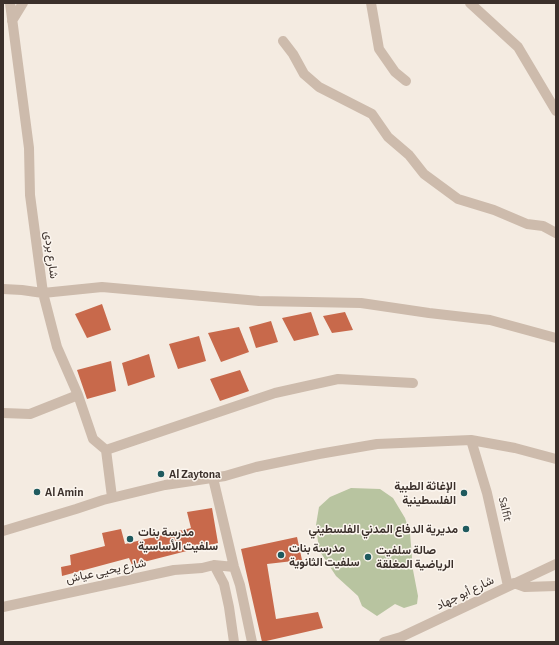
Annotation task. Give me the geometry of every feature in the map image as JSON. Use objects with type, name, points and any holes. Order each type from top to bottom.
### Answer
[{"type":"street","name":"شارع بردى","points":[[10,3],[29,148],[30,195],[43,293],[57,347],[78,396],[93,439],[106,450]]},
{"type":"street","points":[[12,21],[23,3]]},
{"type":"street","points":[[371,3],[379,50],[395,72],[406,81]]},
{"type":"street","points":[[470,3],[518,47],[556,111]]},
{"type":"street","points":[[283,41],[293,54],[304,74],[319,87],[372,114],[388,137],[409,155],[424,174],[458,199],[494,210],[527,224],[543,226],[556,233]]},
{"type":"street","points":[[3,289],[43,293],[102,287],[259,300],[361,303],[490,320],[556,338]]},
{"type":"street","points":[[112,497],[106,450],[275,393],[338,379],[413,383]]},
{"type":"street","points":[[3,413],[30,414],[78,396]]},
{"type":"street","points":[[3,530],[112,497],[166,484],[225,476],[256,467],[311,455],[377,444],[471,440],[515,448],[556,459]]},
{"type":"street","name":"Salfit","points":[[471,440],[487,493],[511,584]]},
{"type":"street","points":[[213,478],[234,567],[240,585],[252,642]]},
{"type":"street","points":[[214,565],[231,552]]},
{"type":"street","name":"شارع أبو جهاد","points":[[384,642],[401,637],[556,564]]},
{"type":"street","points":[[214,565],[234,567]]},
{"type":"street","points":[[214,565],[224,584],[234,642]]},
{"type":"street","name":"شارع يحيى عياش","points":[[3,607],[174,570],[202,568],[214,565]]},
{"type":"street","points":[[511,584],[525,587],[556,586]]},
{"type":"green space","name":"صالة سلفيت الرياضية المغلقة","points":[[351,488],[380,489],[393,498],[405,518],[410,533],[413,570],[418,596],[417,604],[404,608],[395,604],[377,616],[362,606],[358,596],[336,576],[319,550],[316,525],[319,507],[330,497]]},
{"type":"building","points":[[102,304],[111,330],[87,338],[75,314]]},
{"type":"building","points":[[311,312],[319,335],[294,341],[282,318]]},
{"type":"building","points":[[345,312],[353,330],[332,333],[323,316]]},
{"type":"building","points":[[271,321],[278,342],[256,348],[249,327]]},
{"type":"building","points":[[239,327],[249,352],[221,362],[208,333]]},
{"type":"building","points":[[199,336],[206,361],[178,369],[169,344]]},
{"type":"building","points":[[149,354],[155,377],[128,386],[122,363]]},
{"type":"building","points":[[111,361],[116,391],[87,399],[77,370]]},
{"type":"building","points":[[240,370],[249,391],[220,401],[210,379]]},
{"type":"building","name":"مدرسة بنات سلفيت الأساسية","points":[[212,508],[218,543],[132,565],[129,558],[62,576],[61,567],[71,565],[70,555],[105,546],[102,533],[121,529],[125,544],[191,528],[187,512]]},
{"type":"building","name":"مدرسة بنات سلفيت الثانوية","points":[[297,537],[302,560],[267,564],[276,619],[318,612],[323,628],[262,642],[241,549]]},
{"type":"place","name":"Al Zaytona","points":[[161,474]]},
{"type":"place","name":"Al Amin","points":[[37,492]]},
{"type":"place","name":"الإغاثة الطبية الفلسطينية","points":[[464,493]]},
{"type":"place","name":"مديرية الدفاع المدني الفلسطيني","points":[[466,529]]},
{"type":"place","name":"مدرسة بنات سلفيت الأساسية","points":[[130,539]]},
{"type":"place","name":"مدرسة بنات سلفيت الثانوية","points":[[281,555]]},
{"type":"place","name":"صالة سلفيت الرياضية المغلقة","points":[[368,557]]}]
